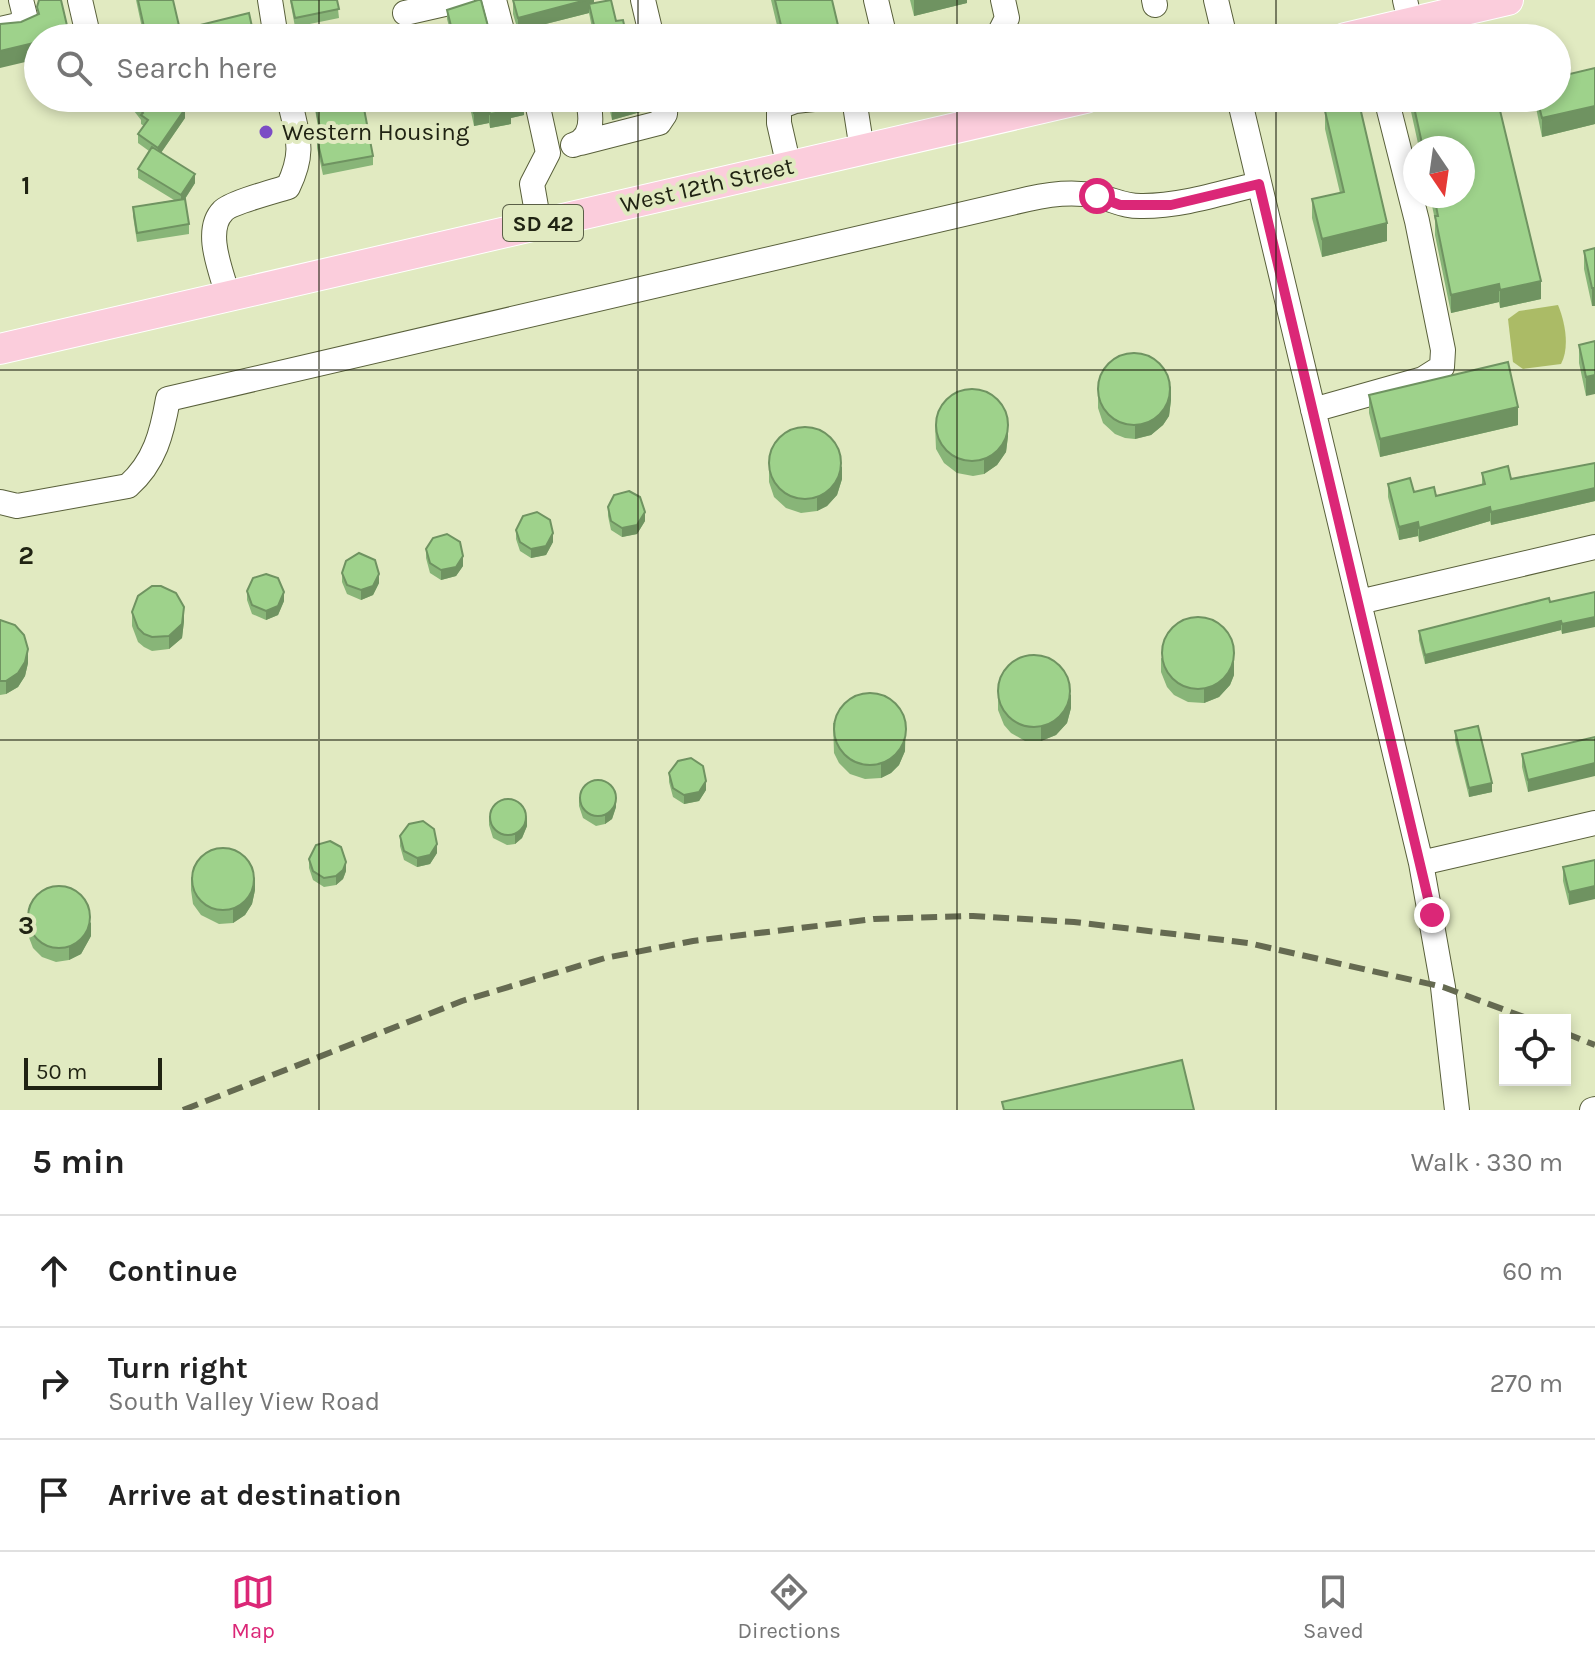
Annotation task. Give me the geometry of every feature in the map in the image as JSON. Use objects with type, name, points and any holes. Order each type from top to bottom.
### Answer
[{"type":"main road","points":[[1384,24],[1408,11],[1504,0]]},
{"type":"main road","name":"West 12th Street","points":[[0,349],[1026,112]]},
{"type":"street","points":[[0,29],[18,25],[25,16],[21,0]]},
{"type":"street","points":[[80,0],[86,24]]},
{"type":"street","points":[[270,0],[274,24]]},
{"type":"street","points":[[405,13],[462,0]]},
{"type":"street","points":[[494,0],[500,24]]},
{"type":"street","points":[[643,0],[649,24]]},
{"type":"street","points":[[876,0],[882,24]]},
{"type":"street","points":[[1003,0],[1007,18],[1004,24]]},
{"type":"street","points":[[1216,0],[1222,24]]},
{"type":"street","points":[[228,296],[214,238],[217,220],[224,209],[288,187],[299,165],[300,148],[292,112]]},
{"type":"street","points":[[539,112],[548,153],[532,184],[539,224]]},
{"type":"street","points":[[581,143],[591,129],[591,112]]},
{"type":"street","points":[[548,153],[659,123],[665,112]]},
{"type":"street","points":[[779,112],[789,167]]},
{"type":"street","points":[[854,112],[862,150]]},
{"type":"street","points":[[1242,112],[1421,863],[1443,987],[1457,1110]]},
{"type":"street","points":[[1313,410],[1423,379],[1442,367],[1443,350],[1417,221],[1390,112]]},
{"type":"street","points":[[0,502],[17,506],[128,486],[152,458],[162,433],[168,399],[1058,193],[1097,196],[1120,205],[1157,206],[1259,184]]},
{"type":"street","points":[[1359,602],[1595,547]]},
{"type":"street","points":[[1421,863],[1595,823]]},
{"type":"shaded area","points":[[1558,305],[1566,334],[1561,364],[1523,369],[1513,362],[1508,319],[1519,311]]},
{"type":"building","points":[[39,0],[61,0],[67,24],[24,24],[24,45],[0,51],[0,24],[21,22],[39,14]]},
{"type":"building","points":[[138,0],[173,0],[179,24],[143,24]]},
{"type":"building","points":[[291,0],[337,0],[339,9],[295,18]]},
{"type":"building","points":[[481,0],[487,24],[450,24],[447,10]]},
{"type":"building","points":[[513,0],[586,0],[518,18]]},
{"type":"building","points":[[611,0],[616,21],[623,20],[624,24],[594,24],[589,4]]},
{"type":"building","points":[[775,0],[832,0],[838,24],[781,24]]},
{"type":"building","points":[[249,13],[251,24],[204,24]]},
{"type":"building","points":[[1595,68],[1595,106],[1571,111],[1571,74]]},
{"type":"building","points":[[183,112],[158,148],[138,134],[148,120],[141,115]]},
{"type":"building","points":[[317,112],[365,112],[373,156],[323,165],[317,139],[322,138]]},
{"type":"building","points":[[1325,112],[1361,112],[1387,223],[1322,239],[1312,199],[1344,192]]},
{"type":"building","points":[[1415,112],[1500,112],[1541,281],[1500,290],[1499,284],[1451,295],[1435,216],[1438,216],[1436,208],[1475,208],[1475,136],[1420,136]]},
{"type":"building","points":[[1540,112],[1568,112],[1542,118]]},
{"type":"building","points":[[152,147],[195,174],[181,195],[138,169]]},
{"type":"building","points":[[185,199],[189,224],[137,233],[133,207]]},
{"type":"building","points":[[1595,248],[1595,288],[1592,288],[1584,251]]},
{"type":"building","points":[[1595,341],[1595,375],[1586,377],[1579,345]]},
{"type":"building","points":[[1141,353],[1160,363],[1168,375],[1168,403],[1160,415],[1148,423],[1127,425],[1108,415],[1100,403],[1098,382],[1108,363],[1120,355]]},
{"type":"building","points":[[1508,362],[1518,407],[1380,439],[1369,395]]},
{"type":"building","points":[[979,389],[998,399],[1006,411],[1006,439],[998,451],[986,459],[965,461],[946,451],[938,439],[936,418],[946,399],[958,391]]},
{"type":"building","points":[[812,427],[831,437],[839,449],[839,477],[831,489],[819,497],[798,499],[779,489],[771,477],[769,456],[779,437],[791,429]]},
{"type":"building","points":[[1595,463],[1595,488],[1491,512],[1490,507],[1419,528],[1418,522],[1399,527],[1388,484],[1410,478],[1414,492],[1434,487],[1436,496],[1485,484],[1482,473],[1508,466],[1511,479]]},
{"type":"building","points":[[629,491],[640,497],[645,512],[637,525],[622,528],[611,521],[608,507],[614,495]]},
{"type":"building","points":[[537,512],[550,520],[553,533],[546,546],[531,549],[520,542],[516,530],[523,516]]},
{"type":"building","points":[[447,534],[460,542],[463,556],[456,567],[441,570],[430,563],[426,549],[433,538]]},
{"type":"building","points":[[359,553],[375,560],[379,574],[373,586],[361,590],[347,585],[342,573],[346,561]]},
{"type":"building","points":[[266,574],[278,578],[284,592],[278,606],[266,611],[252,605],[247,591],[253,578]]},
{"type":"building","points":[[152,586],[161,586],[176,593],[184,607],[182,624],[169,636],[144,634],[132,612],[138,596]]},
{"type":"building","points":[[1595,592],[1595,617],[1562,624],[1561,621],[1425,655],[1419,631],[1549,598],[1550,602]]},
{"type":"building","points":[[1205,617],[1224,627],[1232,639],[1232,667],[1224,679],[1212,687],[1191,689],[1172,679],[1164,667],[1162,646],[1172,627],[1184,619]]},
{"type":"building","points":[[0,620],[15,625],[24,635],[28,649],[18,673],[6,681],[0,681]]},
{"type":"building","points":[[1041,655],[1060,665],[1068,677],[1068,705],[1060,717],[1048,725],[1027,727],[1008,717],[1000,705],[998,684],[1008,665],[1020,657]]},
{"type":"building","points":[[877,693],[896,703],[904,715],[904,743],[896,755],[884,763],[863,765],[844,755],[836,743],[834,722],[844,703],[856,695]]},
{"type":"building","points":[[1478,726],[1492,783],[1469,788],[1455,731]]},
{"type":"building","points":[[1595,737],[1595,763],[1528,780],[1522,754]]},
{"type":"building","points":[[691,758],[703,766],[706,781],[699,792],[684,795],[673,788],[669,773],[678,761]]},
{"type":"building","points":[[598,780],[611,785],[616,798],[611,811],[598,816],[585,811],[580,798],[585,785]]},
{"type":"building","points":[[508,799],[521,804],[526,817],[521,830],[508,835],[495,830],[490,817],[495,804]]},
{"type":"building","points":[[423,821],[434,829],[437,844],[430,855],[417,858],[404,851],[400,836],[409,824]]},
{"type":"building","points":[[330,841],[341,847],[346,862],[336,876],[324,878],[313,871],[309,859],[316,845]]},
{"type":"building","points":[[223,848],[235,850],[245,857],[252,867],[252,891],[245,901],[235,908],[223,910],[211,908],[201,901],[194,891],[192,879],[194,867],[201,857],[211,850]]},
{"type":"building","points":[[1595,860],[1595,886],[1569,892],[1563,867]]},
{"type":"building","points":[[59,886],[71,888],[81,895],[88,905],[88,929],[81,939],[71,946],[59,948],[47,946],[37,939],[30,929],[28,917],[30,905],[37,895],[47,888]]},
{"type":"building","points":[[1182,1060],[1194,1110],[1004,1110],[1002,1102]]},
{"type":"railway","points":[[183,1110],[462,1001],[605,958],[693,941],[874,919],[973,916],[1074,922],[1248,943],[1443,987],[1516,1014]]},
{"type":"railway","points":[[1571,1035],[1595,1045]]},
{"type":"place","name":"Western Housing","points":[[266,132]]},
{"type":"route","points":[[1097,196],[1120,205],[1171,205],[1259,184],[1432,915]]}]
